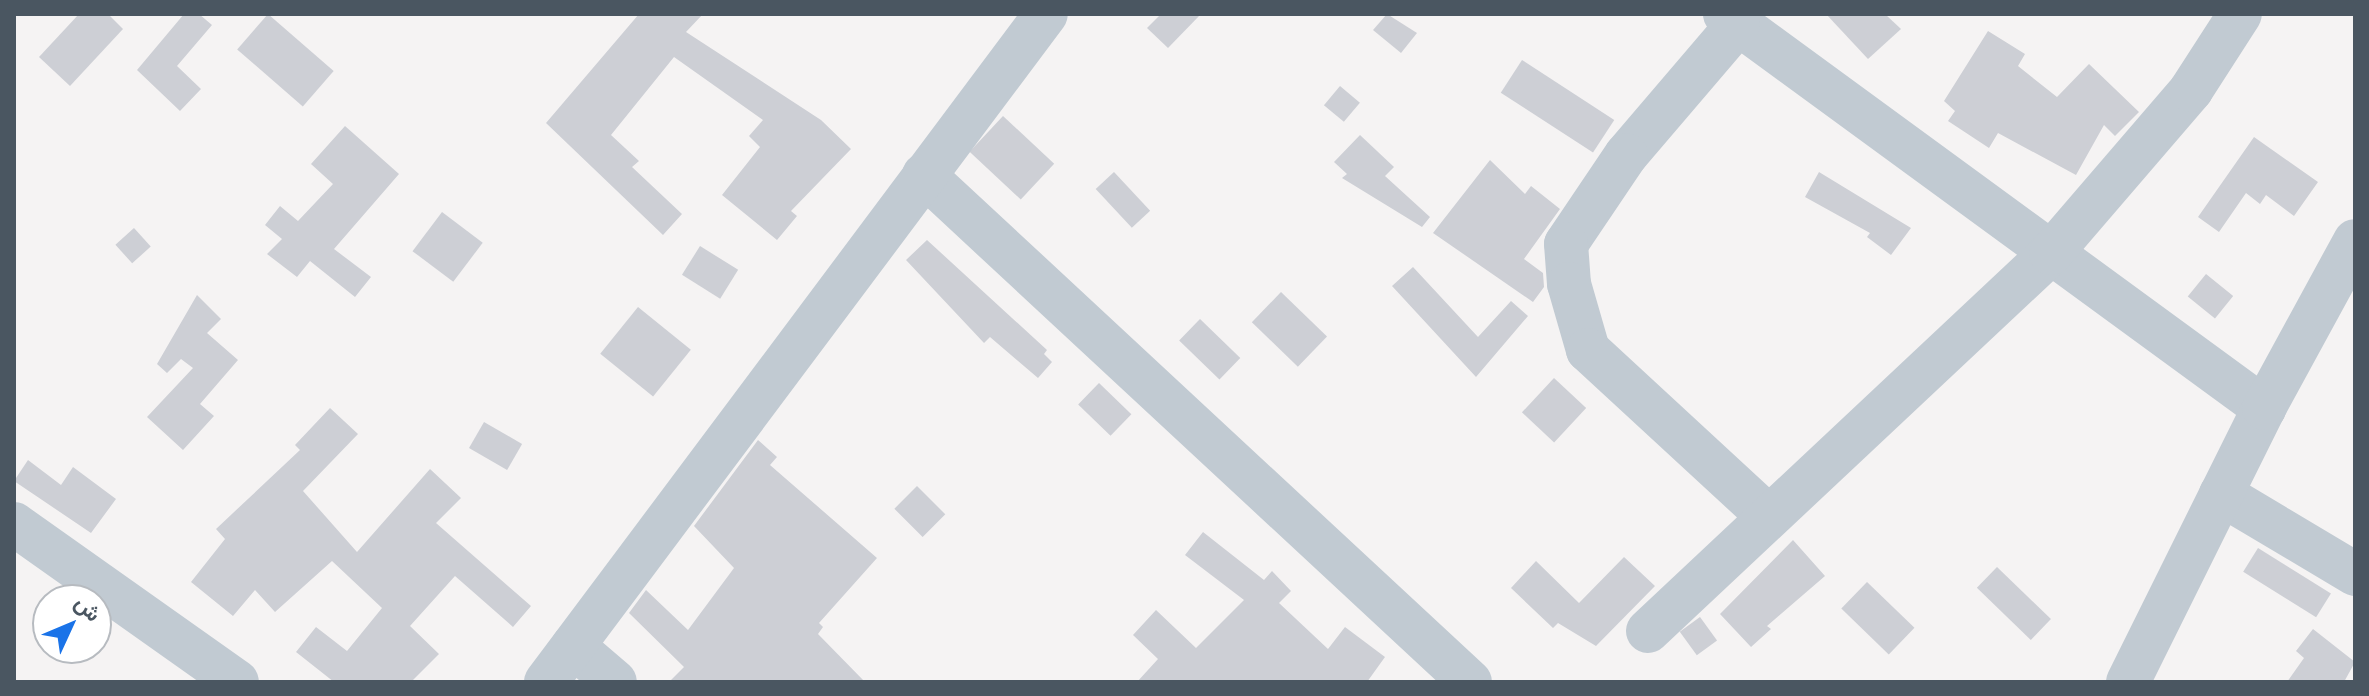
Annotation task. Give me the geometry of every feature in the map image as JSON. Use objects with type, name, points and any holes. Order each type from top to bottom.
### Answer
[{"type":"street","points":[[546,682],[1046,14]]},
{"type":"street","points":[[1648,631],[2051,253],[2191,90],[2240,14]]},
{"type":"street","points":[[1769,517],[1588,350],[1569,284],[1566,244],[1626,155],[1732,19],[2264,408]]},
{"type":"street","points":[[924,175],[1470,682]]},
{"type":"street","points":[[2128,682],[2264,408],[2355,241]]},
{"type":"street","points":[[2221,494],[2355,574]]},
{"type":"street","points":[[14,524],[237,682]]},
{"type":"street","points":[[573,646],[615,682]]},
{"type":"building","points":[[79,14],[108,14],[123,29],[70,86],[39,57]]},
{"type":"building","points":[[184,14],[199,14],[212,25],[177,66],[201,89],[180,111],[137,70]]},
{"type":"building","points":[[268,14],[334,71],[303,107],[237,49]]},
{"type":"building","points":[[639,14],[703,14],[686,32],[821,120],[851,149],[791,211],[797,216],[777,240],[722,195],[760,147],[749,136],[763,120],[674,57],[611,135],[639,161],[632,167],[682,214],[663,235],[546,123]]},
{"type":"building","points":[[1161,14],[1201,14],[1168,48],[1147,28]]},
{"type":"building","points":[[1387,14],[1417,33],[1401,53],[1373,30]]},
{"type":"building","points":[[1826,14],[1885,14],[1901,29],[1868,59]]},
{"type":"building","points":[[1988,31],[2025,54],[2018,66],[2057,97],[2089,64],[2139,112],[2115,136],[2104,125],[2076,175],[1998,133],[1989,148],[1948,121],[1955,111],[1944,101]]},
{"type":"building","points":[[1522,60],[1614,120],[1593,153],[1501,93]]},
{"type":"building","points":[[1340,86],[1360,103],[1344,122],[1324,105]]},
{"type":"building","points":[[1003,116],[1054,164],[1021,200],[970,152]]},
{"type":"building","points":[[345,126],[399,174],[334,249],[371,277],[355,297],[310,261],[297,277],[267,254],[282,239],[265,225],[280,206],[298,221],[333,184],[311,164]]},
{"type":"building","points":[[1360,135],[1394,167],[1385,176],[1430,217],[1422,227],[1342,178],[1347,174],[1334,162]]},
{"type":"building","points":[[2254,137],[2318,182],[2294,216],[2266,195],[2260,204],[2246,193],[2219,232],[2198,217]]},
{"type":"building","points":[[1490,160],[1525,194],[1531,186],[1560,209],[1524,259],[1543,273],[1544,287],[1533,302],[1433,233]]},
{"type":"building","points":[[1114,172],[1150,211],[1132,228],[1096,189]]},
{"type":"building","points":[[1819,172],[1911,228],[1891,255],[1867,237],[1870,233],[1805,197]]},
{"type":"building","points":[[442,212],[483,243],[453,282],[413,251]]},
{"type":"building","points":[[134,228],[151,247],[132,263],[115,245]]},
{"type":"building","points":[[927,240],[1047,350],[1044,354],[1052,362],[1038,378],[990,337],[984,343],[906,260]]},
{"type":"building","points":[[700,246],[738,270],[720,299],[682,275]]},
{"type":"building","points":[[1413,267],[1478,337],[1511,301],[1528,316],[1476,377],[1392,286]]},
{"type":"building","points":[[2206,274],[2233,296],[2215,319],[2188,297]]},
{"type":"building","points":[[1281,292],[1327,336],[1298,367],[1252,322]]},
{"type":"building","points":[[197,295],[221,319],[207,333],[238,360],[200,404],[214,416],[183,450],[147,417],[193,368],[181,359],[167,373],[157,364]]},
{"type":"building","points":[[638,307],[691,350],[653,396],[600,354]]},
{"type":"building","points":[[1200,319],[1240,358],[1219,379],[1179,341]]},
{"type":"building","points":[[1554,378],[1586,408],[1554,442],[1522,412]]},
{"type":"building","points":[[1099,383],[1131,414],[1111,436],[1078,405]]},
{"type":"building","points":[[330,408],[358,434],[303,491],[357,552],[430,469],[461,498],[436,523],[531,606],[513,627],[455,576],[410,626],[439,654],[411,682],[334,682],[296,652],[316,627],[347,651],[382,608],[332,561],[275,612],[255,590],[233,616],[191,582],[225,539],[216,529],[300,450],[295,445]]},
{"type":"building","points":[[484,422],[522,444],[507,470],[469,448]]},
{"type":"building","points":[[758,440],[777,457],[770,465],[877,558],[819,623],[823,627],[818,634],[865,682],[669,682],[684,667],[629,613],[646,590],[688,630],[734,568],[694,526]]},
{"type":"building","points":[[28,460],[61,485],[73,467],[116,499],[91,533],[14,481]]},
{"type":"building","points":[[917,486],[945,514],[923,537],[894,509]]},
{"type":"building","points":[[1203,532],[1264,580],[1272,571],[1291,591],[1279,603],[1328,649],[1345,627],[1385,657],[1367,682],[1137,682],[1158,659],[1133,635],[1156,610],[1196,648],[1244,600],[1185,555]]},
{"type":"building","points":[[1793,540],[1825,576],[1767,626],[1771,629],[1751,647],[1720,614]]},
{"type":"building","points":[[2258,548],[2331,594],[2316,617],[2243,572]]},
{"type":"building","points":[[1624,557],[1655,586],[1596,646],[1558,623],[1553,628],[1511,588],[1536,561],[1579,603]]},
{"type":"building","points":[[1997,567],[2051,619],[2031,640],[1977,588]]},
{"type":"building","points":[[1867,582],[1914,628],[1889,654],[1841,609]]},
{"type":"building","points":[[1700,617],[1717,640],[1697,655],[1680,632]]},
{"type":"building","points":[[2313,629],[2355,662],[2344,682],[2287,682],[2304,658],[2296,651]]}]
